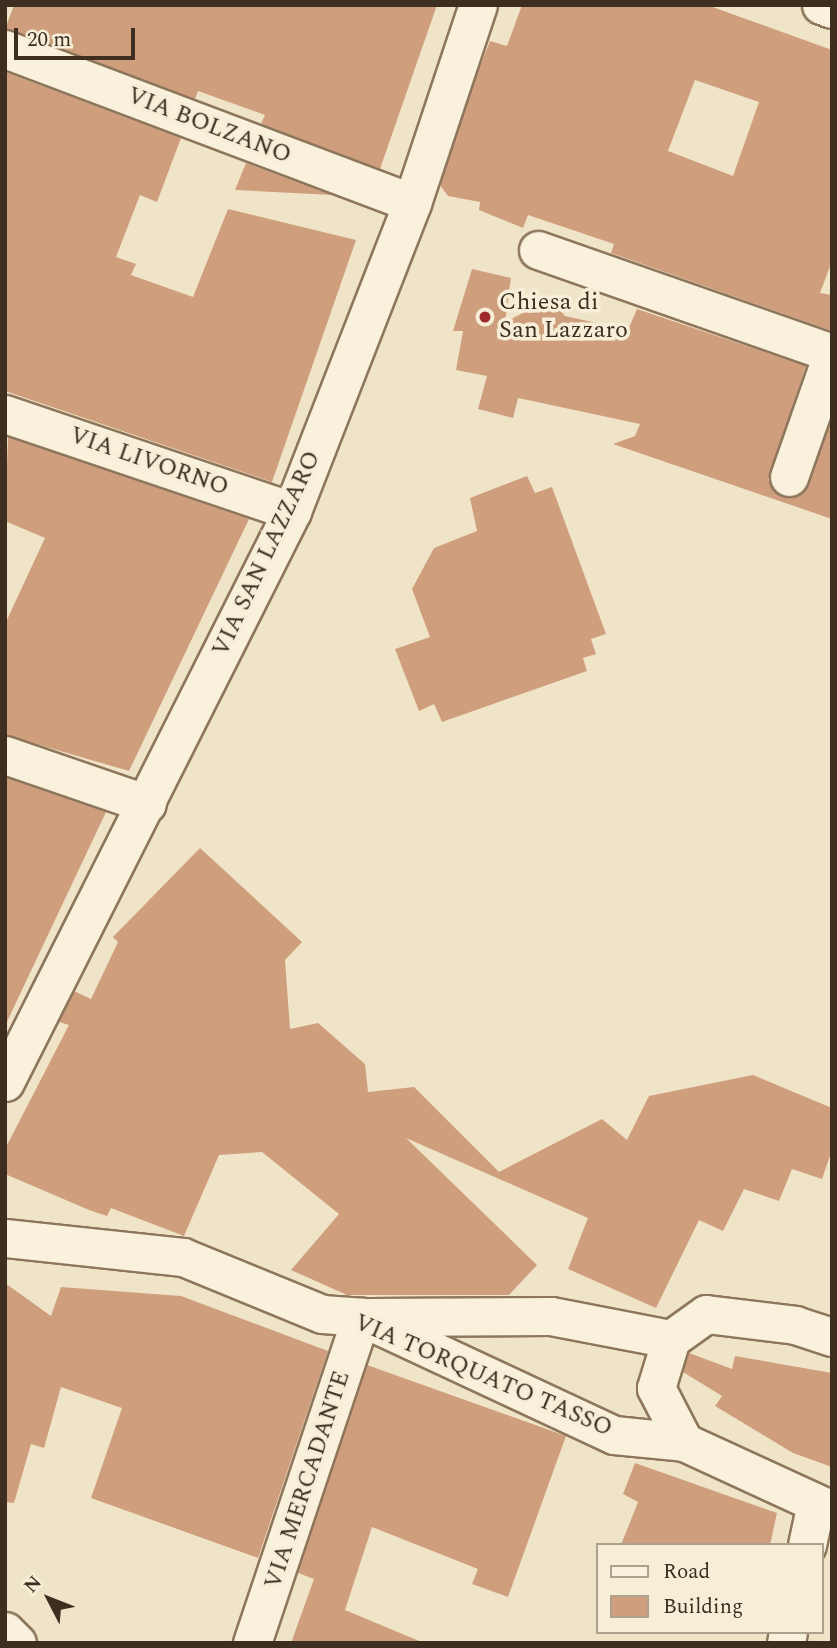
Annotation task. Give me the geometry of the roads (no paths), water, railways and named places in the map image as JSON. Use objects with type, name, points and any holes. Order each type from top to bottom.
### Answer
[{"type":"street","name":"VIA SAN LAZZARO","points":[[5,1082],[292,511],[412,203],[478,5]]},
{"type":"street","points":[[821,5],[832,9]]},
{"type":"street","name":"VIA BOLZANO","points":[[5,48],[412,203]]},
{"type":"street","points":[[538,250],[832,354],[789,477]]},
{"type":"street","name":"VIA LIVORNO","points":[[5,414],[292,511]]},
{"type":"street","points":[[5,755],[147,804]]},
{"type":"street","name":"VIA TORQUATO TASSO","points":[[5,1238],[183,1257],[322,1314],[361,1317],[614,1434],[684,1442],[824,1508]]},
{"type":"street","points":[[684,1442],[656,1388],[671,1339],[706,1314],[795,1325],[832,1337]]},
{"type":"street","points":[[361,1317],[551,1316],[671,1339]]},
{"type":"street","name":"VIA MERCADANTE","points":[[252,1643],[361,1317]]},
{"type":"street","points":[[808,1543],[824,1508]]},
{"type":"street","points":[[5,1631],[17,1643]]},
{"type":"place","name":"Chiesa di San Lazzaro","points":[[485,317]]}]
